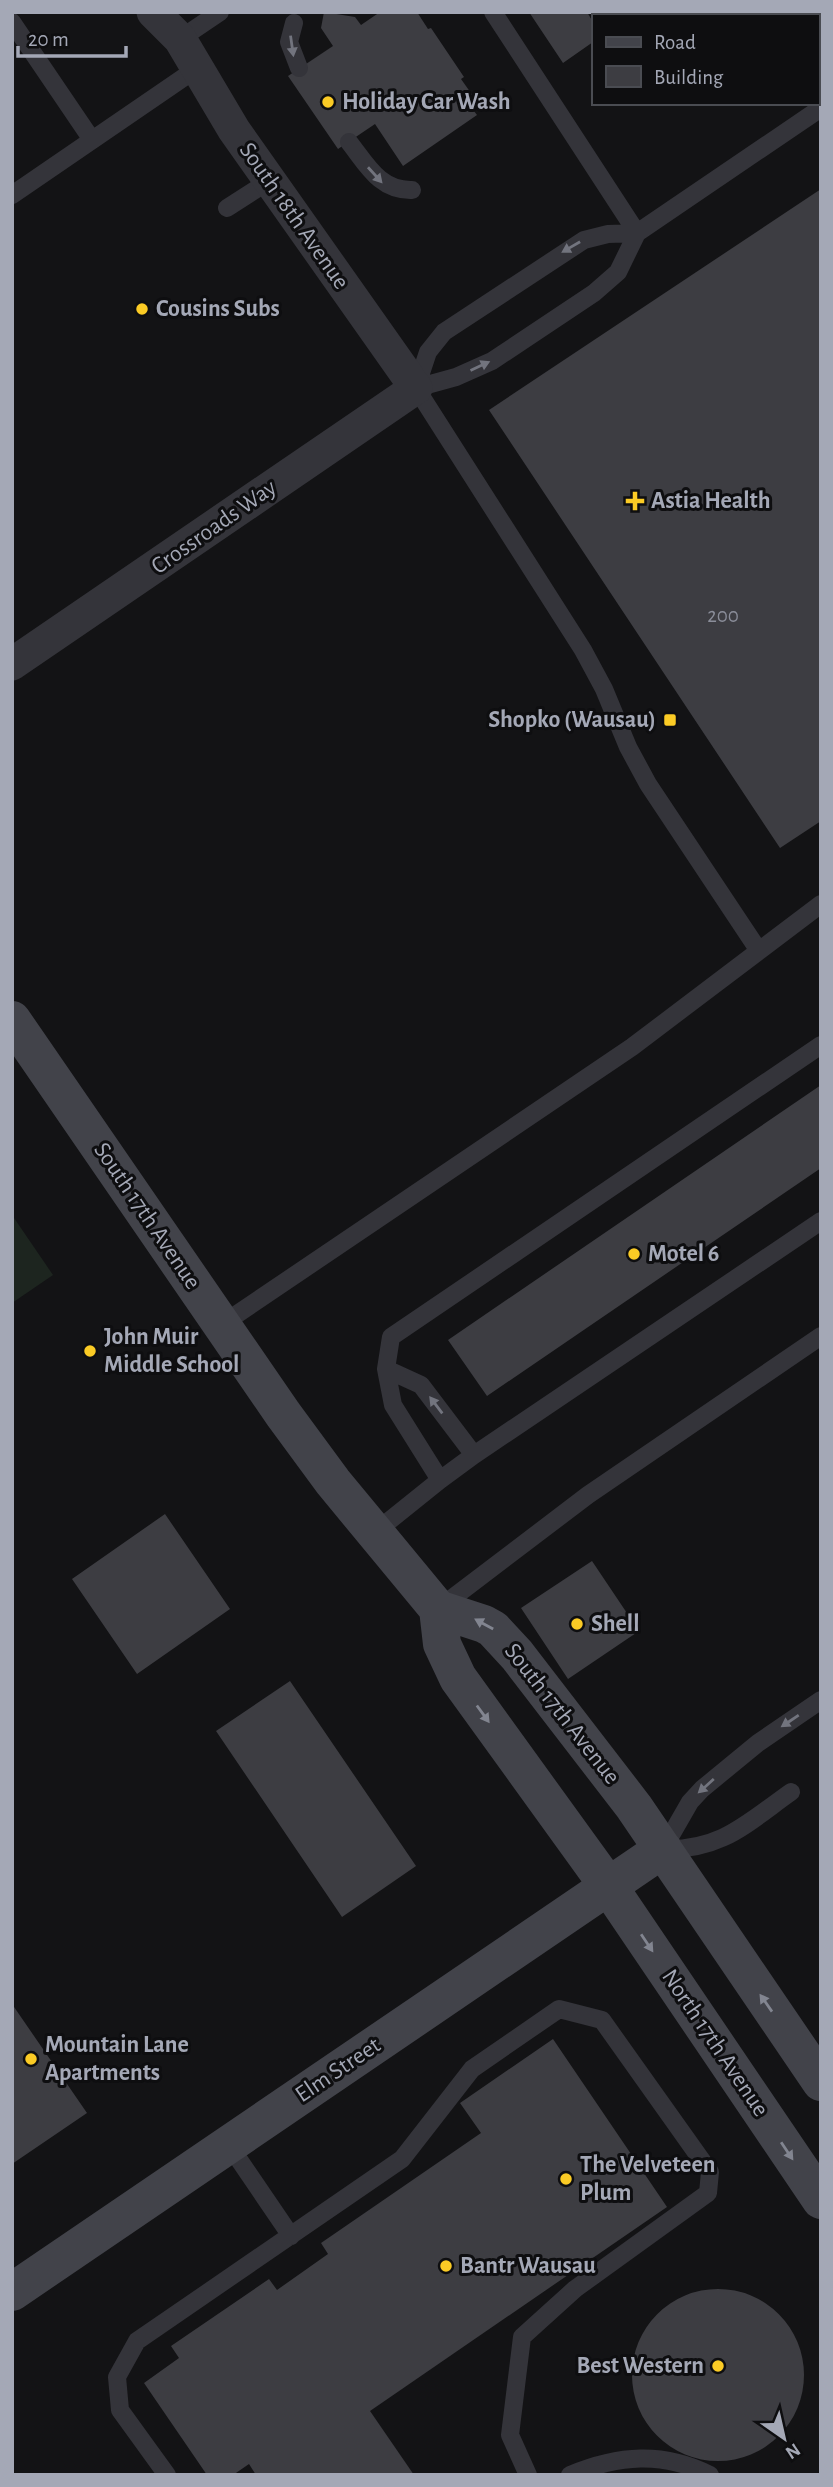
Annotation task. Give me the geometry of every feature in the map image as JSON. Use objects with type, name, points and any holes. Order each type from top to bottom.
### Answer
[{"type":"main road","name":"South 17th Avenue","points":[[12,1020],[307,1448],[438,1609],[475,1619],[494,1629],[628,1799],[663,1849]]},
{"type":"main road","points":[[438,1609],[442,1644],[457,1678],[609,1887]]},
{"type":"main road","points":[[663,1849],[821,2081]]},
{"type":"main road","name":"Elm Street","points":[[12,2292],[663,1849]]},
{"type":"main road","name":"North 17th Avenue","points":[[609,1887],[821,2200]]},
{"type":"street","name":"South 18th Avenue","points":[[153,12],[178,26],[196,69],[269,181],[416,388]]},
{"type":"street","name":"Crossroads Way","points":[[12,664],[416,388]]},
{"type":"lane","points":[[178,26],[220,12]]},
{"type":"lane","points":[[493,12],[637,233]]},
{"type":"lane","points":[[12,22],[92,140]]},
{"type":"lane","points":[[294,23],[289,42],[299,68]]},
{"type":"lane","points":[[12,195],[196,69]]},
{"type":"lane","points":[[416,388],[456,377],[492,361],[594,293],[618,272],[637,233],[821,108]]},
{"type":"lane","points":[[349,142],[384,185],[412,190]]},
{"type":"lane","points":[[227,208],[269,181]]},
{"type":"lane","points":[[416,388],[428,352],[444,332],[584,240],[608,234],[637,233]]},
{"type":"lane","points":[[416,388],[583,650],[648,784],[760,951]]},
{"type":"lane","points":[[221,1325],[622,1054],[821,904]]},
{"type":"lane","points":[[440,1480],[393,1405],[386,1369],[391,1337],[821,1045]]},
{"type":"lane","points":[[374,1533],[474,1455],[821,1221]]},
{"type":"lane","points":[[438,1609],[588,1495],[821,1336]]},
{"type":"lane","points":[[386,1369],[421,1385],[474,1455]]},
{"type":"lane","points":[[791,1791],[721,1840],[681,1849],[663,1849],[690,1802],[702,1789],[758,1743],[821,1700]]},
{"type":"lane","points":[[167,2475],[120,2410],[117,2377],[137,2341],[402,2159],[472,2068],[559,2009],[602,2020],[709,2172],[708,2193],[575,2289],[522,2337],[510,2435],[528,2475]]},
{"type":"lane","points":[[229,2145],[291,2236]]},
{"type":"lane","points":[[570,2475],[606,2462],[641,2457],[675,2461],[710,2475]]},
{"type":"shaded area","points":[[12,1215],[53,1275],[12,1303]]},
{"type":"building","points":[[324,12],[355,17],[361,25],[380,12],[417,12],[464,77],[461,79],[478,103],[471,107],[477,115],[403,166],[375,124],[338,149],[288,76],[333,46],[321,28]]},
{"type":"building","points":[[529,12],[587,12],[592,20],[592,43],[563,63]]},
{"type":"building","points":[[821,189],[821,821],[780,848],[489,410]]},
{"type":"building","name":"Motel 6","points":[[821,1085],[821,1168],[487,1396],[448,1340]]},
{"type":"building","points":[[165,1514],[230,1609],[137,1674],[72,1579]]},
{"type":"building","points":[[592,1561],[639,1631],[568,1679],[521,1608]]},
{"type":"building","points":[[290,1681],[416,1866],[342,1917],[216,1731]]},
{"type":"building","name":"Mountain Lane Apartments","points":[[12,2004],[87,2113],[12,2164]]},
{"type":"building","name":"Bantr Wausau","points":[[553,2039],[667,2207],[370,2411],[414,2475],[256,2475],[249,2464],[233,2475],[207,2475],[144,2383],[179,2358],[171,2346],[269,2279],[277,2290],[328,2254],[321,2243],[481,2133],[460,2103]]},
{"type":"building","name":"Best Western","points":[[718,2289],[751,2296],[779,2314],[797,2342],[804,2375],[797,2408],[779,2436],[751,2454],[718,2461],[685,2454],[657,2436],[639,2408],[632,2375],[639,2342],[657,2314],[685,2296]]},
{"type":"place","name":"Holiday Car Wash","points":[[328,102]]},
{"type":"place","name":"Cousins Subs","points":[[142,309]]},
{"type":"place","name":"Astia Health","points":[[635,501]]},
{"type":"place","name":"Shopko (Wausau)","points":[[670,720]]},
{"type":"place","name":"Motel 6","points":[[634,1254]]},
{"type":"place","name":"John Muir Middle School","points":[[90,1351]]},
{"type":"place","name":"Shell","points":[[577,1624]]},
{"type":"place","name":"Mountain Lane Apartments","points":[[31,2059]]},
{"type":"place","name":"The Velveteen Plum","points":[[566,2179]]},
{"type":"place","name":"Bantr Wausau","points":[[446,2266]]},
{"type":"place","name":"Best Western","points":[[718,2366]]}]
